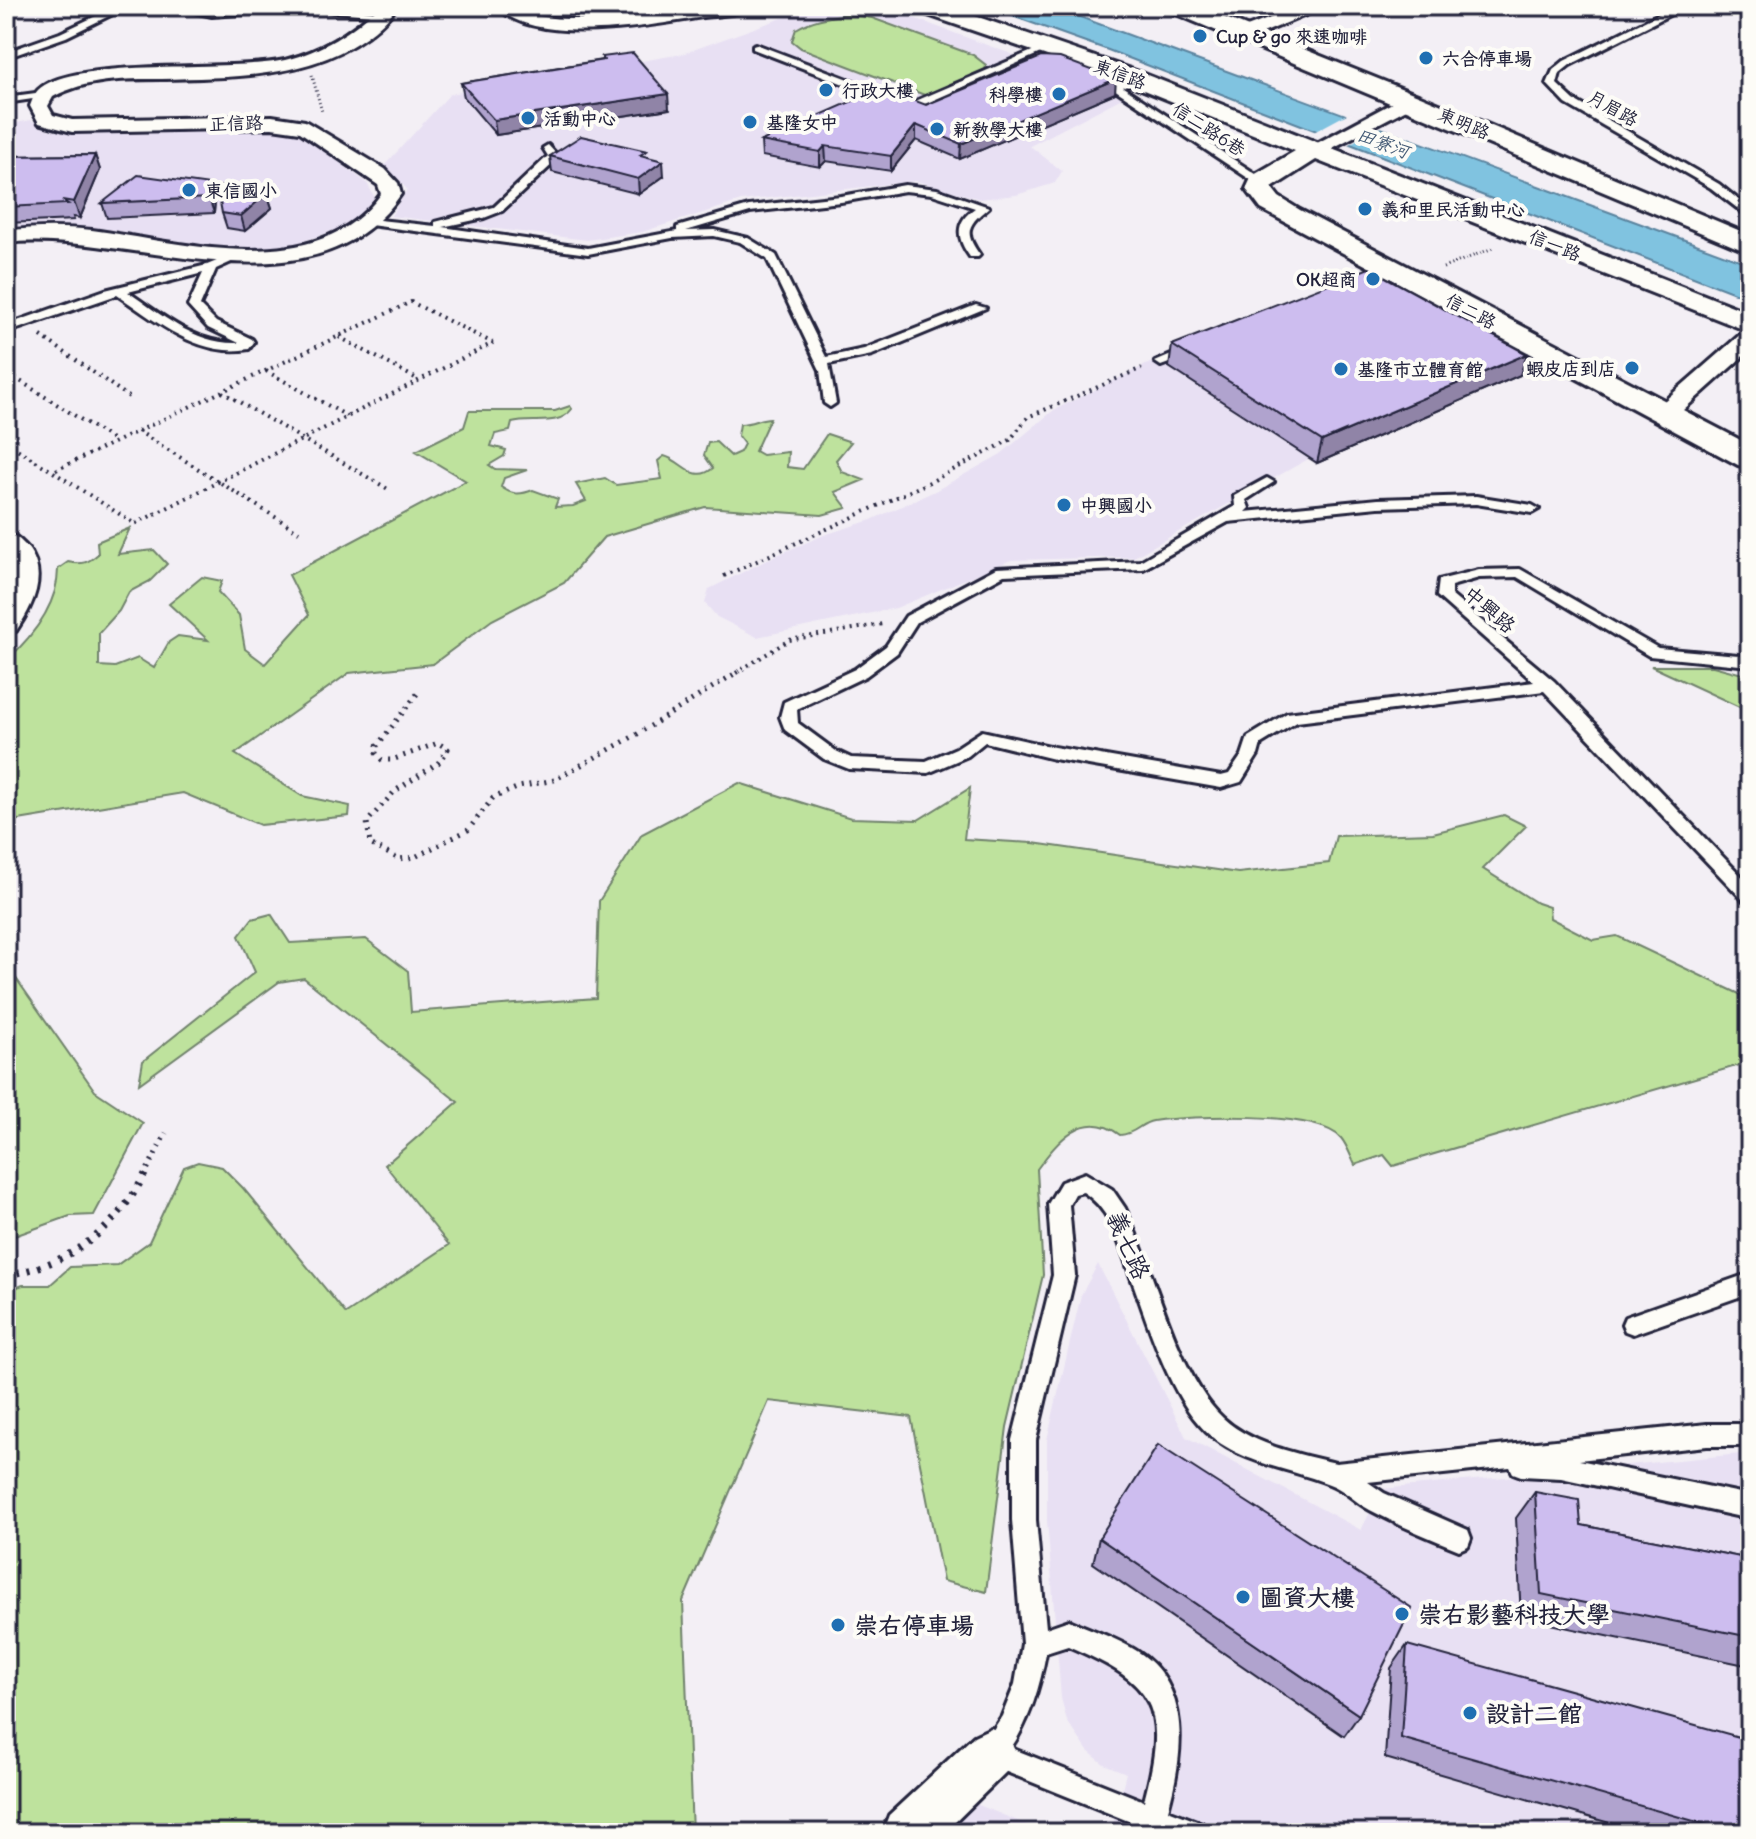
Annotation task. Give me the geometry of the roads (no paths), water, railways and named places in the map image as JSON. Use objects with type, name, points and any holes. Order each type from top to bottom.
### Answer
[{"type":"street","points":[[505,6],[521,17],[580,26],[742,6]]},
{"type":"street","name":"東信路","points":[[924,6],[1134,78],[1314,150]]},
{"type":"street","name":"東明路","points":[[1177,6],[1409,100],[1750,245]]},
{"type":"street","points":[[1245,34],[1318,6]]},
{"type":"street","points":[[43,95],[60,84],[90,77],[239,71],[307,59],[349,42],[386,10]]},
{"type":"street","name":"正信路","points":[[43,95],[39,109],[42,117],[53,123],[72,126],[272,122],[305,127],[378,173],[388,183],[391,194],[384,208],[370,222]]},
{"type":"street","points":[[1261,182],[1409,100]]},
{"type":"street","name":"信一路","points":[[1314,150],[1750,323]]},
{"type":"street","name":"信二路","points":[[1261,182],[1259,189],[1262,196],[1280,210],[1397,276],[1750,458]]},
{"type":"street","points":[[6,237],[55,234],[234,257],[321,245],[370,222]]},
{"type":"street","points":[[1664,414],[1750,338]]},
{"type":"street","points":[[6,541],[23,560],[24,576],[22,591],[6,625]]},
{"type":"street","name":"義七路","points":[[907,1833],[991,1753]]},
{"type":"lane","points":[[6,55],[63,35],[124,6]]},
{"type":"lane","points":[[172,6],[212,13],[299,6],[386,10]]},
{"type":"lane","name":"月眉路","points":[[1682,6],[1567,63],[1556,72],[1552,84],[1570,102],[1715,186],[1750,215]]},
{"type":"lane","points":[[756,47],[911,107],[1047,48]]},
{"type":"lane","name":"信二路6巷","points":[[1134,78],[1116,87],[1261,182]]},
{"type":"lane","points":[[6,100],[43,95]]},
{"type":"lane","points":[[412,229],[480,216],[498,209],[554,157],[548,148]]},
{"type":"lane","points":[[672,235],[709,218],[749,209],[905,188],[933,191],[984,207],[972,213],[963,225],[963,236],[974,255]]},
{"type":"lane","points":[[370,222],[588,251],[672,235],[726,235],[744,240],[772,257],[822,362],[830,403]]},
{"type":"lane","points":[[6,329],[211,267],[234,257]]},
{"type":"lane","points":[[121,292],[199,341],[223,348],[245,346],[248,342],[212,325],[194,306],[211,267]]},
{"type":"lane","points":[[822,362],[868,352],[980,308]]},
{"type":"lane","points":[[1161,362],[1204,345]]},
{"type":"lane","points":[[1267,482],[1239,499],[1242,508],[1143,565],[1001,571],[911,619],[906,635],[890,652],[854,675],[790,706],[788,717],[791,726],[819,747],[849,763],[928,767],[962,752],[982,736],[1054,753],[1221,782],[1235,778],[1250,755],[1254,741],[1293,717],[1548,685]]},
{"type":"lane","points":[[1225,518],[1378,503],[1476,500],[1532,509]]},
{"type":"lane","name":"中興路","points":[[1750,661],[1654,653],[1520,573],[1479,574],[1444,583],[1444,596],[1548,685],[1750,896]]},
{"type":"lane","name":"義七路","points":[[991,1753],[1011,1725],[1028,1684],[1035,1644],[1024,1520],[1024,1440],[1064,1275],[1058,1204],[1068,1188],[1085,1182],[1105,1195],[1118,1214],[1188,1389],[1214,1426],[1277,1460],[1336,1474],[1707,1435],[1750,1435]]},
{"type":"lane","points":[[1633,1324],[1750,1283]]},
{"type":"lane","points":[[1470,1462],[1561,1467],[1750,1507]]},
{"type":"lane","points":[[1336,1474],[1376,1501],[1459,1538]]},
{"type":"lane","points":[[1035,1644],[1069,1633],[1135,1666],[1165,1702],[1169,1758],[1153,1817]]},
{"type":"lane","points":[[991,1753],[1192,1833]]},
{"type":"water","name":"田寮河","points":[[984,6],[1048,6],[1061,10],[1750,264],[1750,299],[1108,50]]},
{"type":"place","name":"Cup & go 來速咖啡","points":[[1200,36]]},
{"type":"place","name":"六合停車場","points":[[1426,58]]},
{"type":"place","name":"行政大樓","points":[[826,90]]},
{"type":"place","name":"科學樓","points":[[1059,94]]},
{"type":"place","name":"活動中心","points":[[528,118]]},
{"type":"place","name":"基隆女中","points":[[750,122]]},
{"type":"place","name":"新教學大樓","points":[[937,129]]},
{"type":"place","name":"東信國小","points":[[189,190]]},
{"type":"place","name":"義和里民活動中心","points":[[1365,209]]},
{"type":"place","name":"OK超商","points":[[1373,279]]},
{"type":"place","name":"蝦皮店到店","points":[[1632,368]]},
{"type":"place","name":"基隆市立體育館","points":[[1341,369]]},
{"type":"place","name":"中興國小","points":[[1064,505]]},
{"type":"place","name":"圖資大樓","points":[[1243,1597]]},
{"type":"place","name":"崇右影藝科技大學","points":[[1402,1614]]},
{"type":"place","name":"崇右停車場","points":[[838,1625]]},
{"type":"place","name":"設計二館","points":[[1470,1713]]}]
